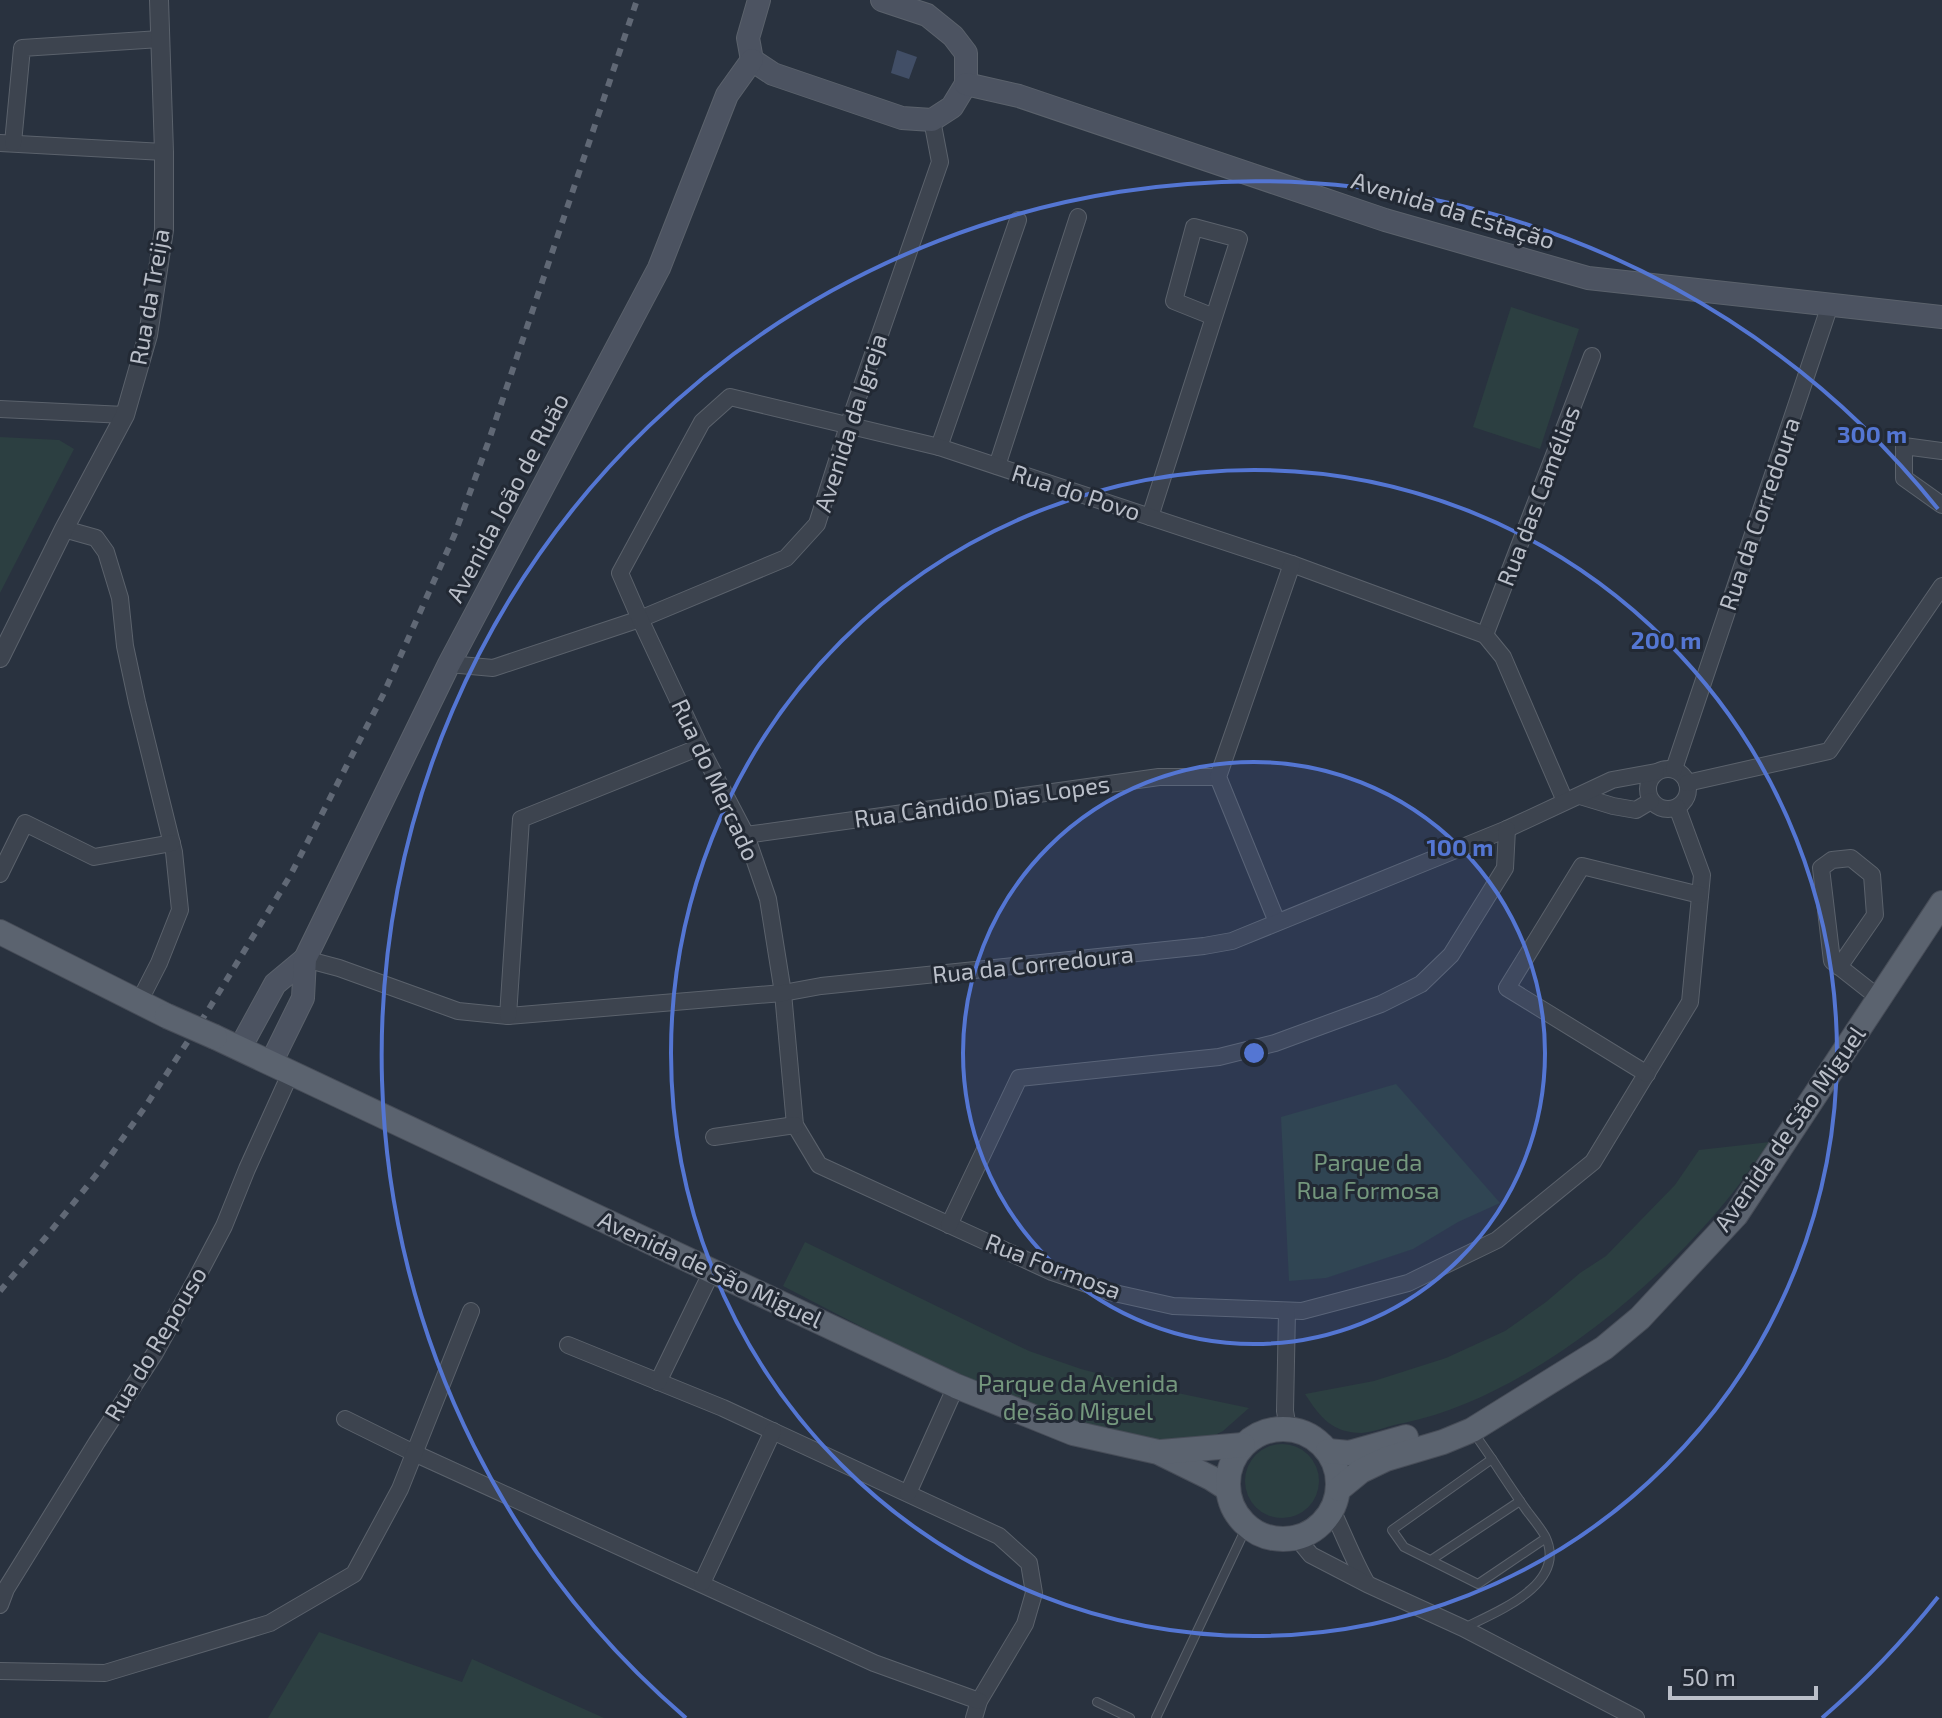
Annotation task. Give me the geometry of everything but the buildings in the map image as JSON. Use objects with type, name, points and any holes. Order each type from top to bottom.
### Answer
[{"type":"main road","points":[[759,0],[748,38],[752,60],[773,74],[902,118],[932,120],[952,107],[966,84],[966,53],[953,36],[927,15],[882,0]]},
{"type":"main road","name":"Avenida João de Ruão","points":[[305,959],[449,664],[659,268],[727,95],[752,60]]},
{"type":"main road","name":"Avenida da Estação","points":[[966,84],[1019,96],[1385,220],[1588,278],[1942,317]]},
{"type":"main road","name":"Avenida de São Miguel","points":[[1335,1500],[1361,1471],[1386,1459],[1472,1430],[1604,1348],[1640,1318],[1736,1215],[1942,903]]},
{"type":"main road","name":"Avenida de São Miguel","points":[[0,932],[167,1016],[956,1386],[1073,1433],[1158,1452],[1228,1489]]},
{"type":"main road","points":[[240,1048],[275,984],[305,959]]},
{"type":"main road","points":[[281,1067],[303,998],[305,959]]},
{"type":"main road","name":"Avenida de São Miguel","points":[[1328,1451],[1349,1453],[1382,1444],[1459,1420],[1536,1390]]},
{"type":"main road","points":[[1288,1428],[1317,1440],[1328,1451],[1338,1475],[1335,1500],[1323,1523],[1297,1538],[1279,1539],[1262,1535],[1237,1515],[1228,1489],[1229,1473],[1243,1445],[1256,1435],[1288,1428]]},
{"type":"main road","name":"Avenida de São Miguel","points":[[1158,1452],[1243,1445]]},
{"type":"street","name":"Rua da Treija","points":[[0,658],[125,415],[148,335],[164,230],[159,0]]},
{"type":"street","points":[[160,39],[22,48],[6,143],[164,152]]},
{"type":"street","name":"Avenida da Igreja","points":[[449,664],[493,668],[640,619],[786,558],[817,524],[940,162],[932,120]]},
{"type":"street","points":[[997,466],[1078,217]]},
{"type":"street","points":[[939,447],[1018,220]]},
{"type":"street","points":[[1150,517],[1239,239],[1194,227],[1174,301],[1214,317]]},
{"type":"street","name":"Rua da Corredoura","points":[[305,959],[339,968],[458,1011],[508,1016],[783,993],[821,986],[1204,946],[1232,941],[1507,829],[1612,780],[1674,769],[1830,305]]},
{"type":"street","name":"Rua das Camélias","points":[[1485,635],[1592,356]]},
{"type":"street","name":"Rua do Povo","points":[[640,619],[620,573],[702,422],[730,397],[939,447],[1292,564],[1485,635]]},
{"type":"street","points":[[0,409],[125,415]]},
{"type":"street","points":[[1942,451],[1904,446],[1904,478],[1942,505]]},
{"type":"street","points":[[64,529],[96,538],[106,552],[120,598],[125,646],[172,843],[180,910],[139,1002]]},
{"type":"street","points":[[1277,922],[1218,777],[1292,564]]},
{"type":"street","points":[[1687,783],[1829,751],[1942,586]]},
{"type":"street","name":"Rua do Mercado","points":[[640,619],[700,747],[746,835],[768,899],[783,993]]},
{"type":"street","points":[[1485,635],[1503,657],[1572,798],[1636,810],[1651,801]]},
{"type":"street","points":[[508,1016],[521,819],[700,747]]},
{"type":"street","points":[[1656,772],[1648,783],[1651,801],[1663,808],[1677,807],[1685,800],[1688,789],[1685,777],[1674,769]]},
{"type":"street","name":"Rua Cândido Dias Lopes","points":[[746,835],[1159,777],[1218,777]]},
{"type":"street","name":"Rua Formosa","points":[[783,993],[795,1125],[819,1165],[1052,1272],[1110,1292],[1173,1306],[1302,1311],[1408,1283],[1497,1240],[1593,1162],[1690,1002],[1702,875],[1677,807]]},
{"type":"street","points":[[0,874],[25,823],[94,857],[172,843]]},
{"type":"street","points":[[949,1225],[1019,1078],[1219,1057],[1275,1043],[1381,1004],[1421,984],[1451,955],[1505,868],[1507,829]]},
{"type":"street","points":[[1839,967],[1875,915],[1872,875],[1851,858],[1832,860],[1821,868],[1832,961],[1839,967],[1879,998]]},
{"type":"street","points":[[1647,1074],[1507,988],[1582,866],[1700,895]]},
{"type":"street","name":"Rua do Repouso","points":[[0,1605],[6,1589],[155,1353],[224,1226],[247,1169],[281,1067]]},
{"type":"street","points":[[714,1137],[795,1125]]},
{"type":"street","points":[[658,1382],[712,1271]]},
{"type":"street","points":[[0,1671],[105,1673],[270,1623],[354,1574],[400,1489],[471,1311]]},
{"type":"street","points":[[1287,1311],[1285,1411],[1288,1428]]},
{"type":"street","points":[[568,1345],[723,1408],[999,1536],[1029,1563],[1034,1593],[1025,1624],[979,1701],[974,1718]]},
{"type":"street","points":[[908,1493],[956,1386]]},
{"type":"street","points":[[345,1419],[874,1663],[979,1701]]},
{"type":"street","points":[[702,1583],[773,1431]]},
{"type":"street","points":[[1335,1500],[1351,1556],[1367,1584]]},
{"type":"street","points":[[1297,1538],[1311,1555],[1463,1628],[1636,1718]]},
{"type":"lane","points":[[1463,1628],[1511,1604],[1534,1587],[1545,1574],[1549,1560],[1546,1538],[1472,1430]]},
{"type":"lane","points":[[1492,1459],[1392,1530],[1404,1547],[1478,1584],[1546,1538]]},
{"type":"lane","points":[[1431,1560],[1520,1501]]},
{"type":"lane","points":[[1156,1718],[1247,1526]]},
{"type":"lane","points":[[1097,1702],[1130,1718]]},
{"type":"green space","points":[[1511,307],[1579,329],[1540,449],[1473,427]]},
{"type":"green space","points":[[0,437],[59,440],[74,449],[0,593]]},
{"type":"green space","name":"Parque da Rua Formosa","points":[[1396,1084],[1500,1203],[1458,1222],[1413,1249],[1326,1278],[1289,1281],[1281,1117]]},
{"type":"green space","points":[[1770,1142],[1726,1201],[1695,1236],[1622,1306],[1581,1338],[1494,1391],[1449,1410],[1362,1433],[1335,1427],[1316,1410],[1305,1394],[1374,1381],[1446,1358],[1505,1331],[1606,1256],[1675,1185],[1699,1150]]},
{"type":"green space","name":"Parque da Avenida de são Miguel","points":[[805,1242],[1029,1351],[1149,1387],[1249,1408],[1213,1436],[1172,1443],[1071,1425],[887,1340],[783,1286]]},
{"type":"green space","points":[[1275,1444],[1289,1444],[1303,1450],[1313,1460],[1319,1481],[1313,1502],[1303,1512],[1289,1518],[1275,1518],[1261,1512],[1251,1502],[1245,1488],[1245,1474],[1251,1460],[1261,1450]]},
{"type":"green space","points":[[319,1632],[462,1682],[472,1659],[604,1718],[268,1718]]},
{"type":"water","points":[[897,50],[917,57],[909,79],[891,73]]},
{"type":"railway","points":[[0,1291],[101,1169],[207,1012],[290,876],[383,695],[454,536],[488,443],[637,0]]}]
